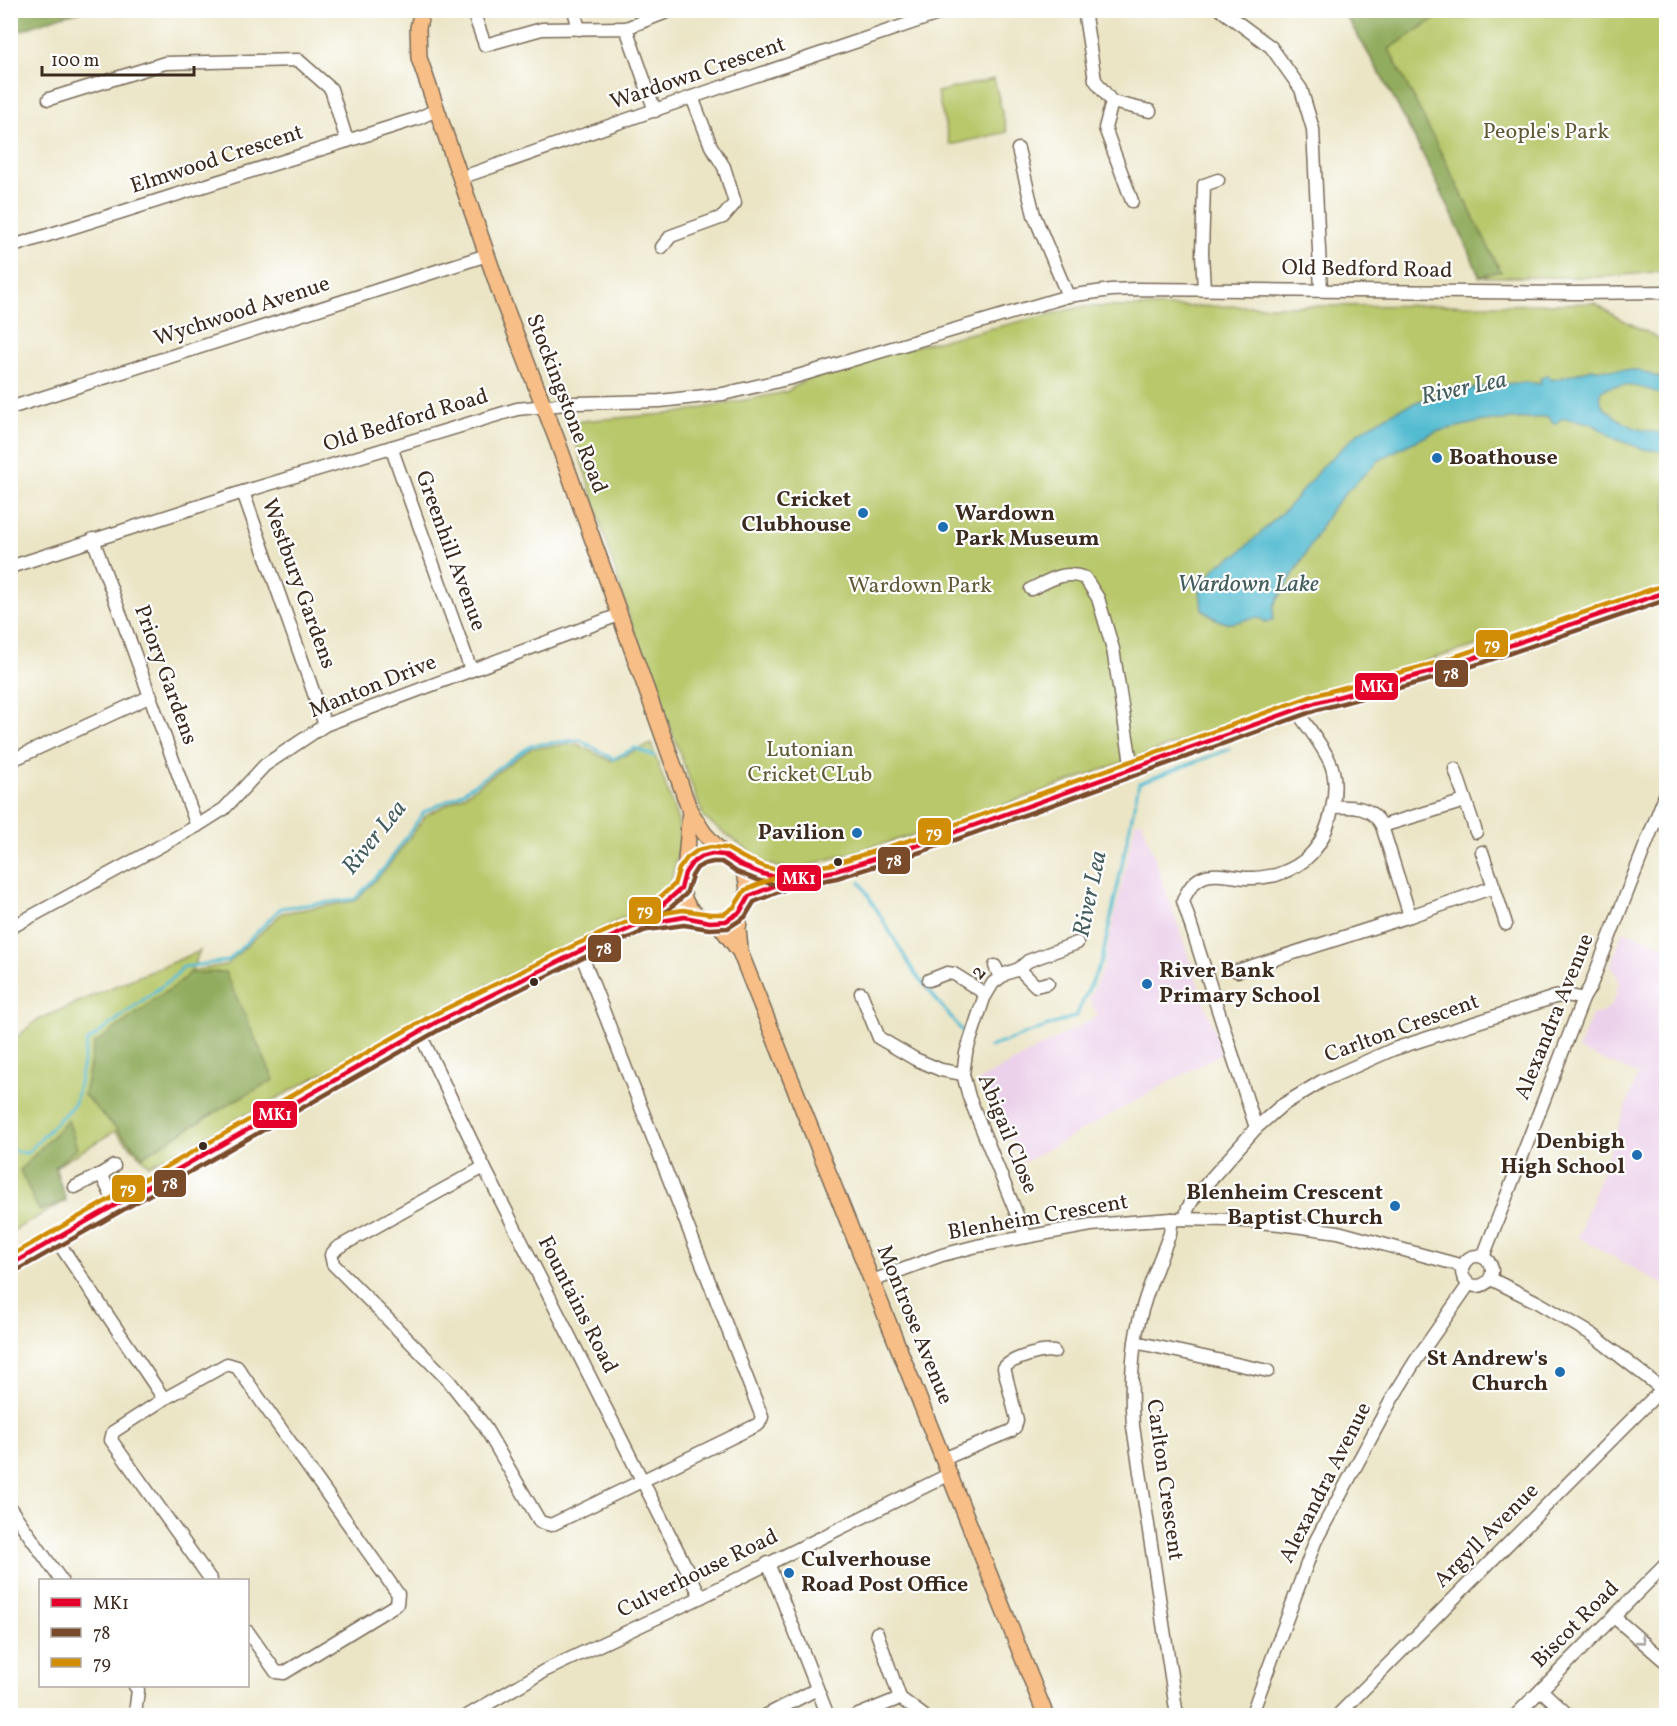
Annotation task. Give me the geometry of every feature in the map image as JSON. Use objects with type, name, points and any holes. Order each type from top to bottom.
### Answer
[{"type":"highway","points":[[744,904],[789,880],[835,871],[922,844],[1315,703],[1441,669],[1666,592]]},
{"type":"highway","points":[[640,924],[683,881],[692,864],[701,857],[712,854],[724,855],[740,865],[763,874],[789,880]]},
{"type":"highway","points":[[10,1265],[419,1032],[580,951],[640,924],[684,917],[710,921],[734,917],[744,904],[749,885],[740,865]]},
{"type":"highway","points":[[683,881],[682,898],[687,907],[693,914],[710,921]]},
{"type":"main road","name":"Stockingstone Road","points":[[422,10],[417,28],[418,58],[487,255],[557,440],[690,811],[724,855]]},
{"type":"main road","name":"Stockingstone Road","points":[[683,881],[689,842],[690,811]]},
{"type":"main road","name":"Montrose Avenue","points":[[744,904],[738,929],[740,952],[1046,1716]]},
{"type":"main road","name":"Montrose Avenue","points":[[710,921],[740,952]]},
{"type":"street","points":[[574,10],[579,29]]},
{"type":"street","points":[[475,17],[485,45],[542,29],[626,28],[672,10]]},
{"type":"street","name":"Wardown Crescent","points":[[460,178],[950,10]]},
{"type":"street","points":[[1084,10],[1095,80],[1112,102],[1150,111]]},
{"type":"street","points":[[1221,10],[1271,47],[1301,89],[1313,129],[1321,290]]},
{"type":"street","points":[[626,28],[655,111]]},
{"type":"street","points":[[49,99],[165,63],[298,60],[331,89],[347,141]]},
{"type":"street","points":[[662,247],[671,236],[723,218],[735,203],[724,167],[711,146],[692,97]]},
{"type":"street","points":[[1112,102],[1105,128],[1132,201]]},
{"type":"street","name":"Elmwood Crescent","points":[[10,247],[403,123],[436,110]]},
{"type":"street","points":[[1018,149],[1034,215],[1068,296]]},
{"type":"street","points":[[1204,289],[1202,253],[1204,185],[1218,180]]},
{"type":"street","name":"Wychwood Avenue","points":[[10,408],[487,255]]},
{"type":"street","name":"Old Bedford Road","points":[[10,567],[243,492],[517,409],[576,403],[660,401],[723,394],[792,378],[1068,296],[1111,290],[1204,289],[1666,292]]},
{"type":"street","name":"Greenhill Avenue","points":[[391,447],[471,670]]},
{"type":"street","name":"Westbury Gardens","points":[[243,492],[325,725]]},
{"type":"street","name":"Priory Gardens","points":[[93,539],[197,826]]},
{"type":"street","points":[[1031,589],[1063,575],[1073,574],[1085,578],[1098,598],[1113,649],[1132,769]]},
{"type":"street","name":"Manton Drive","points":[[10,928],[224,809],[265,765],[325,725],[619,615]]},
{"type":"street","points":[[10,761],[151,696]]},
{"type":"street","points":[[1256,1128],[1183,901],[1187,891],[1196,880],[1211,874],[1253,878],[1277,874],[1298,866],[1312,854],[1323,834],[1333,807],[1335,782],[1330,761],[1296,710]]},
{"type":"street","points":[[1455,769],[1476,832]]},
{"type":"street","name":"Alexandra Avenue","points":[[1483,1257],[1666,793]]},
{"type":"street","points":[[1382,826],[1465,801]]},
{"type":"street","points":[[1333,807],[1349,806],[1369,810],[1378,818],[1410,915]]},
{"type":"street","points":[[1482,852],[1506,924]]},
{"type":"street","points":[[1237,971],[1494,887]]},
{"type":"street","name":"2","points":[[963,1074],[966,1053],[986,994],[998,972],[1019,969],[1028,961],[1077,943]]},
{"type":"street","points":[[484,1167],[337,1248],[332,1255],[333,1264],[449,1381],[483,1424],[540,1522],[551,1525],[759,1424],[762,1417],[580,951]]},
{"type":"street","points":[[1019,969],[1036,986],[1048,983]]},
{"type":"street","points":[[929,980],[947,973],[954,974],[986,994]]},
{"type":"street","name":"Abigail Close","points":[[861,993],[879,1038],[915,1059],[941,1070],[963,1074],[969,1097],[1026,1237]]},
{"type":"street","name":"Carlton Crescent","points":[[1179,1716],[1133,1426],[1131,1391],[1135,1342],[1143,1308],[1170,1233],[1192,1199],[1256,1128],[1281,1106],[1322,1081],[1395,1049],[1555,997],[1567,995],[1584,999]]},
{"type":"street","name":"Fountains Road","points":[[419,1032],[484,1167],[701,1597]]},
{"type":"street","points":[[75,1187],[114,1166]]},
{"type":"street","points":[[100,1174],[116,1205]]},
{"type":"street","name":"Blenheim Crescent","points":[[872,1281],[977,1246],[1091,1225],[1179,1219],[1233,1220],[1338,1232],[1463,1266]]},
{"type":"street","points":[[56,1239],[164,1399]]},
{"type":"street","points":[[1473,1256],[1483,1257],[1491,1264],[1491,1279],[1483,1285],[1473,1286],[1463,1276],[1463,1266],[1473,1256]]},
{"type":"street","points":[[1491,1279],[1537,1302],[1593,1335],[1665,1389]]},
{"type":"street","name":"Alexandra Avenue","points":[[1251,1716],[1315,1542],[1393,1397],[1469,1284]]},
{"type":"street","points":[[1135,1342],[1268,1371]]},
{"type":"street","points":[[944,1459],[1011,1431],[1017,1420],[1004,1368],[1008,1362],[1014,1360],[1039,1353],[1054,1352]]},
{"type":"street","points":[[210,1579],[111,1440],[113,1432],[164,1399],[227,1364],[237,1367],[398,1594],[397,1604],[284,1673],[276,1672],[249,1633]]},
{"type":"street","name":"Argyll Avenue","points":[[1337,1716],[1665,1389]]},
{"type":"street","name":"Culverhouse Road","points":[[467,1716],[544,1671],[701,1597],[950,1474]]},
{"type":"street","points":[[10,1508],[60,1579]]},
{"type":"street","points":[[768,1563],[828,1716]]},
{"type":"street","name":"Biscot Road","points":[[1515,1716],[1666,1564]]},
{"type":"street","points":[[1614,1617],[1666,1662]]},
{"type":"street","points":[[877,1633],[900,1698],[924,1716]]},
{"type":"street","points":[[133,1716],[138,1690],[136,1687]]},
{"type":"street","points":[[765,1716],[817,1689]]},
{"type":"street","points":[[1541,1690],[1569,1716]]},
{"type":"street","points":[[856,1716],[900,1698]]},
{"type":"shaded area","name":"River Bank Primary School","points":[[1142,821],[1222,1053],[1023,1163],[979,1080],[1098,1016],[1089,998],[1103,969],[1135,823]]},
{"type":"shaded area","name":"Denbigh High School","points":[[1623,931],[1666,946],[1666,1286],[1578,1237],[1638,1074],[1578,1050],[1592,1015],[1601,1013],[1611,1006],[1616,996],[1619,984],[1617,974],[1611,966]]},
{"type":"green space","points":[[10,11],[83,11],[61,16],[11,34]]},
{"type":"green space","name":"People's Park","points":[[1343,11],[1666,11],[1666,271],[1603,277],[1480,277],[1416,142]]},
{"type":"green space","points":[[1343,11],[1447,11],[1389,49],[1501,272],[1480,277],[1416,141]]},
{"type":"green space","points":[[994,79],[1007,132],[950,145],[937,92]]},
{"type":"green space","name":"Wardown Park","points":[[1595,303],[1666,342],[1666,588],[1303,698],[948,825],[792,870],[767,864],[704,818],[628,614],[570,422],[677,413],[786,392],[824,368],[1081,307]]},
{"type":"green space","points":[[577,744],[611,761],[651,744],[678,821],[680,843],[671,882],[666,890],[649,905],[456,1001],[149,1165],[115,1131],[55,1167],[64,1202],[11,1232],[10,1043],[36,1021],[200,951],[191,971],[226,965],[282,913],[355,901],[387,868],[426,815],[463,796],[532,748]]},
{"type":"green space","points":[[225,972],[274,1080],[234,1101],[143,1156],[84,1095],[94,1044],[190,973]]},
{"type":"green space","points":[[68,1120],[77,1148],[55,1167],[66,1201],[39,1211],[20,1170]]},
{"type":"water","name":"Wardown Lake","points":[[1592,369],[1638,370],[1666,380],[1666,397],[1643,388],[1625,385],[1608,387],[1601,391],[1600,396],[1609,413],[1623,422],[1640,429],[1666,434],[1666,452],[1643,449],[1616,439],[1591,423],[1563,418],[1554,424],[1548,417],[1484,421],[1435,432],[1378,461],[1346,492],[1331,510],[1274,605],[1273,620],[1265,622],[1252,618],[1228,623],[1217,620],[1202,609],[1200,591],[1205,580],[1219,564],[1239,553],[1290,505],[1322,467],[1359,432],[1395,411],[1448,392],[1526,382],[1541,384],[1540,379],[1546,375],[1553,380]]},
{"type":"waterway","name":"River Lea","points":[[10,1150],[27,1153],[75,1103],[87,1042],[174,977],[183,967],[228,961],[281,908],[355,899],[385,867],[424,812],[457,796],[532,745],[580,740],[613,759],[635,748],[654,756]]},
{"type":"waterway","name":"River Lea","points":[[990,1047],[1076,1016],[1102,960],[1139,783],[1230,749]]},
{"type":"waterway","name":"River Lea","points":[[860,882],[914,972],[962,1031]]},
{"type":"transit line","name":"79","points":[[639,917],[683,910],[724,914],[734,907],[745,890],[786,873],[833,864],[920,837],[1312,696],[1439,662],[1664,585]]},
{"type":"transit line","name":"MK1","points":[[10,1265],[435,1023],[640,924],[681,889],[685,873],[692,863],[701,857],[712,854],[724,855],[740,865],[763,874],[789,880],[835,871],[922,844],[1315,703],[1441,669],[1666,592]]},
{"type":"transit line","name":"78","points":[[641,931],[684,925],[709,929],[728,928],[745,917],[754,902],[791,887],[837,878],[924,851],[1317,710],[1443,676],[1666,600]]},
{"type":"transit line","name":"79","points":[[10,1256],[431,1016],[577,944],[636,918],[674,885],[679,869],[687,858],[698,850],[711,847],[726,848],[765,867],[791,873]]},
{"type":"transit line","name":"78","points":[[14,1272],[439,1030],[583,958],[644,931],[686,894],[692,876],[697,868],[704,864],[722,862],[737,872],[760,881],[787,887]]},
{"type":"transit line","name":"MK1","points":[[635,926],[684,917],[710,922],[726,921],[740,912],[749,896],[798,878]]},
{"type":"place","name":"Boathouse","points":[[1437,458]]},
{"type":"place","name":"Cricket Clubhouse","points":[[863,513]]},
{"type":"place","name":"Wardown Park Museum","points":[[943,527]]},
{"type":"place","name":"Pavilion","points":[[857,833]]},
{"type":"place","name":"River Bank Primary School","points":[[1147,984]]},
{"type":"place","name":"Denbigh High School","points":[[1637,1155]]},
{"type":"place","name":"Blenheim Crescent Baptist Church","points":[[1395,1206]]},
{"type":"place","name":"St Andrew's Church","points":[[1560,1372]]},
{"type":"place","name":"Culverhouse Road Post Office","points":[[789,1573]]},
{"type":"park label","name":"Lutonian Cricket CLub","points":[[810,762]]}]
